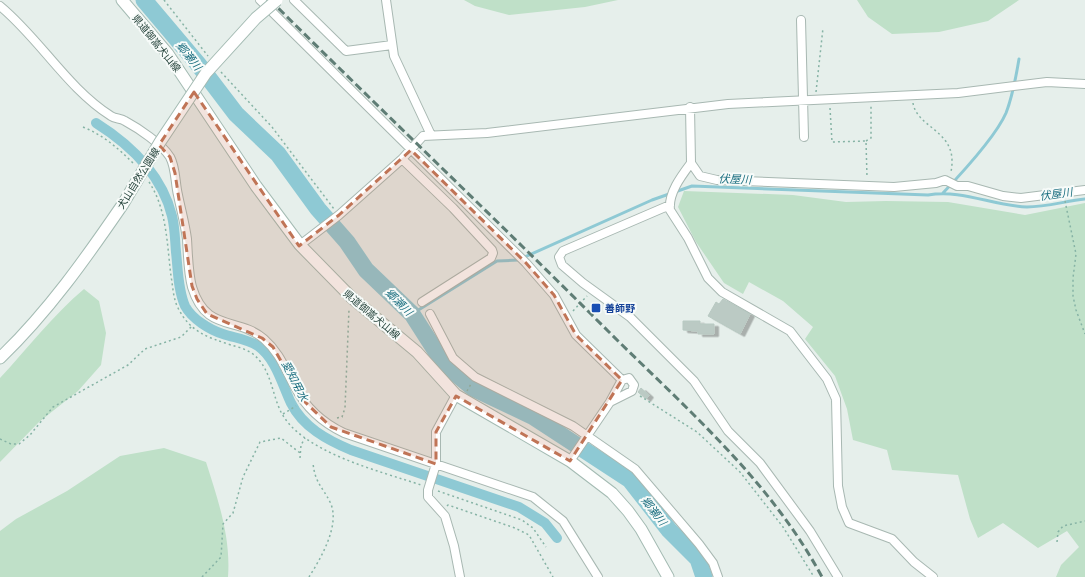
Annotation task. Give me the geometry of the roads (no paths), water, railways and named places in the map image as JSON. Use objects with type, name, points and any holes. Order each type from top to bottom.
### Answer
[{"type":"main road","name":"県道御嵩犬山線","points":[[122,0],[168,54],[256,186],[300,245],[352,298],[418,352],[456,395],[572,458],[612,493],[628,510],[668,577]]},
{"type":"main road","name":"犬山自然公園線","points":[[0,358],[44,310],[82,264],[123,204],[160,142],[206,73],[256,18],[277,0]]},
{"type":"street","points":[[260,0],[410,150],[526,263],[554,295],[576,335],[622,380]]},
{"type":"street","points":[[294,0],[346,51],[392,45]]},
{"type":"street","points":[[386,0],[394,56],[431,135]]},
{"type":"street","points":[[0,6],[90,100],[113,118],[124,120],[161,147],[170,157],[175,173],[177,194],[182,209],[192,286],[197,299],[207,314],[222,322],[246,330],[262,338],[273,347],[281,357],[295,388],[304,401],[318,417],[344,433],[523,493],[543,504],[554,512],[570,530],[598,577]]},
{"type":"street","points":[[801,20],[804,137]]},
{"type":"street","points":[[300,245],[339,215],[402,159],[423,136],[487,133],[690,107],[815,99],[958,93],[1047,82],[1085,84]]},
{"type":"street","points":[[690,107],[691,163],[700,176],[717,180],[894,187],[936,183],[945,180],[957,186],[968,186],[1003,196],[1021,198],[1064,194],[1085,190]]},
{"type":"street","points":[[402,159],[453,208],[492,250],[493,253],[491,258],[422,302]]},
{"type":"street","points":[[691,163],[677,183],[670,205],[670,210],[688,238],[708,278],[722,292],[790,331],[827,379],[836,399],[838,486],[842,507],[849,523],[892,539],[914,562],[932,577]]},
{"type":"street","points":[[670,205],[563,251],[559,257],[562,265],[593,291],[630,317],[694,381],[728,431],[760,463],[805,524],[838,577]]},
{"type":"street","points":[[430,314],[453,358],[475,377],[518,397],[589,435],[635,469],[700,544],[712,563],[718,577]]},
{"type":"street","points":[[572,458],[589,435],[622,380],[629,378],[633,381],[634,385],[632,391],[610,402]]},
{"type":"street","points":[[456,395],[436,432],[436,464],[428,497],[442,512],[454,546],[460,577]]},
{"type":"waterway","name":"郷瀬川","points":[[144,0],[198,64],[236,114],[278,154],[318,209],[347,242],[366,270],[412,314],[444,364],[473,388],[532,416],[630,480],[669,530],[698,559],[704,577]]},
{"type":"waterway","points":[[943,193],[978,154],[1001,122],[1011,100],[1019,59]]},
{"type":"waterway","name":"愛知用水","points":[[96,123],[133,151],[153,174],[161,187],[172,216],[180,287],[183,300],[188,311],[197,320],[213,330],[250,342],[264,351],[274,365],[296,412],[309,426],[333,442],[351,450],[519,507],[545,523],[557,538]]},
{"type":"waterway","name":"伏屋川","points":[[412,314],[497,261],[518,260],[652,200],[692,186],[928,195],[953,194],[1002,204],[1027,207],[1085,199]]},
{"type":"railway","points":[[270,0],[670,391],[726,448],[753,478],[778,510],[801,542],[822,577]]},
{"type":"place","name":"善師野","points":[[596,308]]}]
